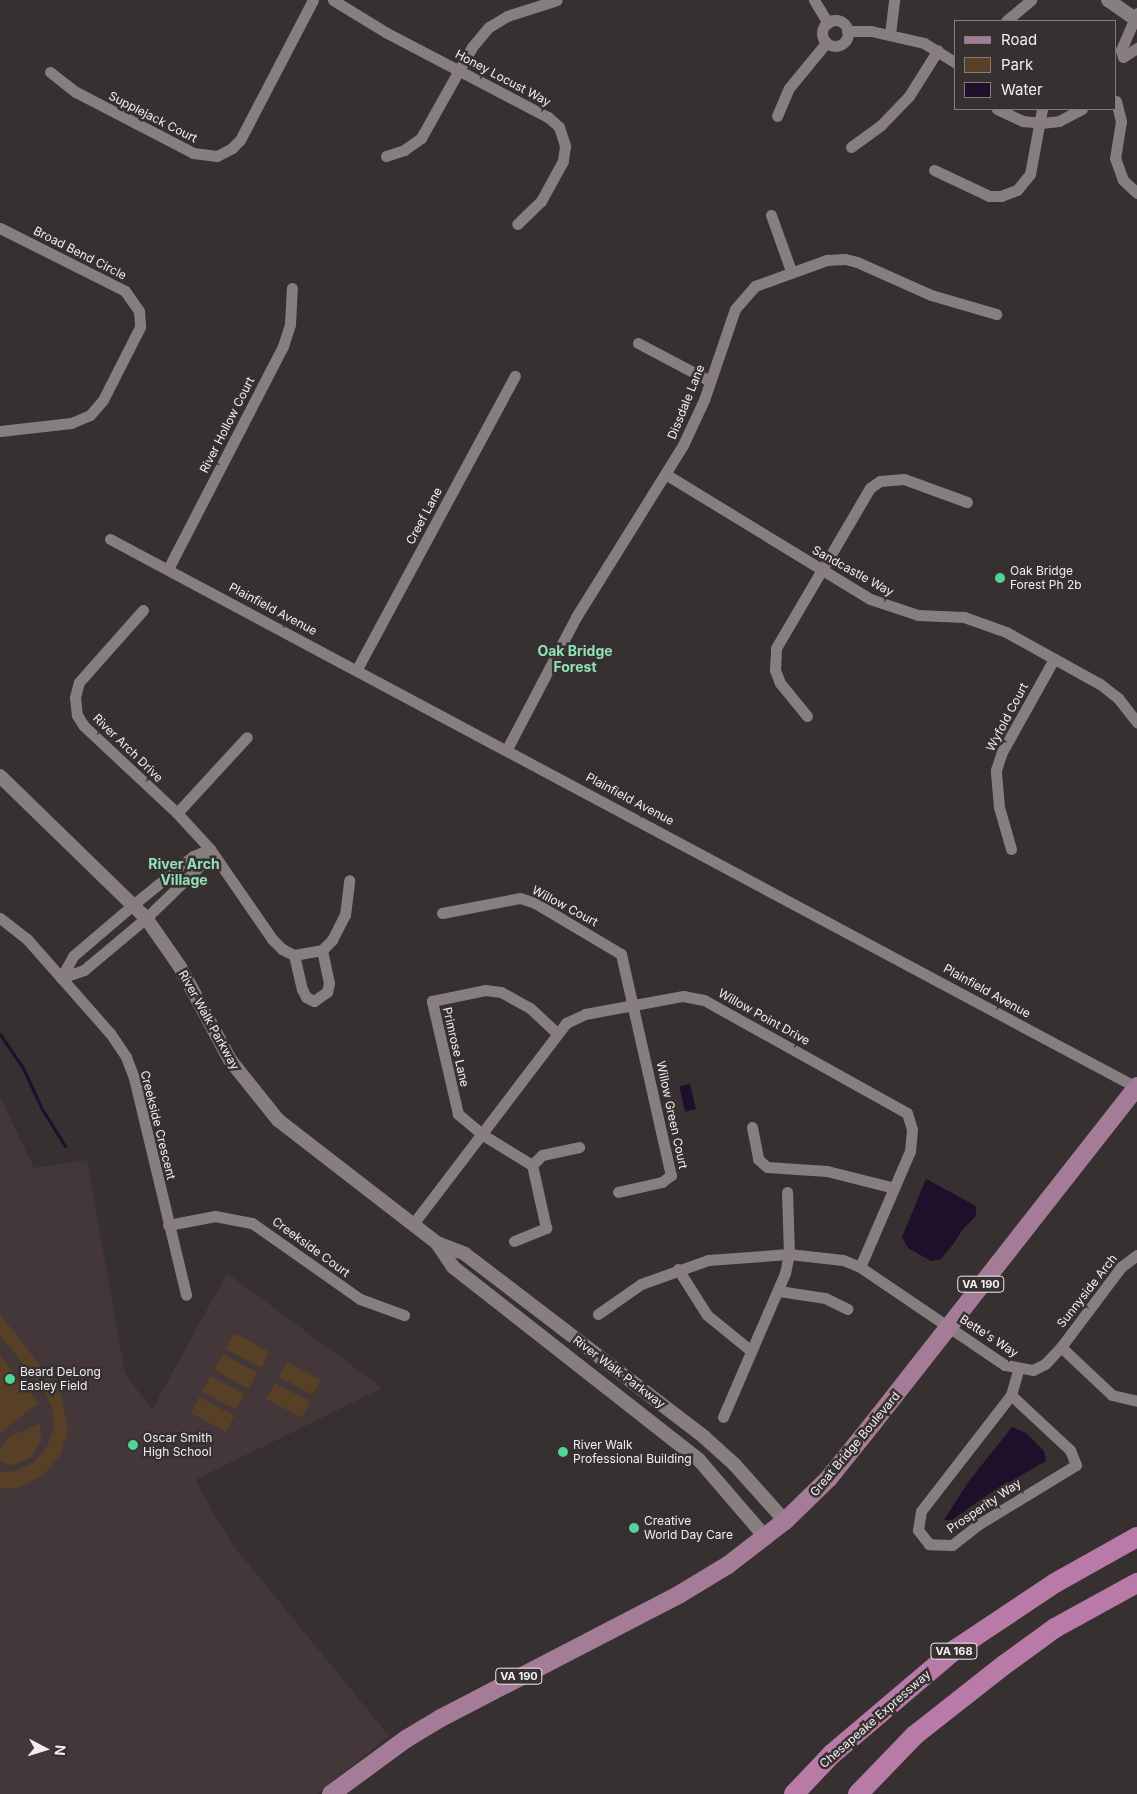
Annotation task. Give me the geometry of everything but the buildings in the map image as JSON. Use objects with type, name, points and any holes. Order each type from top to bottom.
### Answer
[{"type":"highway","name":"Chesapeake Expressway","points":[[794,1794],[832,1754],[956,1649],[1055,1583],[1137,1537]]},
{"type":"highway","points":[[858,1794],[916,1735],[1004,1665],[1055,1628],[1137,1583]]},
{"type":"main road","name":"Great Bridge Boulevard","points":[[331,1794],[406,1739],[441,1718],[680,1594],[766,1538],[829,1478],[1137,1086]]},
{"type":"street","name":"Supplejack Court","points":[[50,72],[76,92],[193,154],[217,156],[232,148],[240,140],[313,0]]},
{"type":"street","name":"Honey Locust Way","points":[[333,0],[548,117],[563,136],[564,161],[551,186],[536,208],[517,224]]},
{"type":"street","points":[[386,156],[404,150],[421,138],[472,47],[489,27],[507,16],[557,0]]},
{"type":"street","points":[[814,0],[828,23]]},
{"type":"street","points":[[890,34],[894,0]]},
{"type":"street","points":[[1007,20],[1031,0]]},
{"type":"street","points":[[1108,0],[1136,17],[1121,50],[1123,57]]},
{"type":"street","points":[[828,23],[842,22],[847,31]]},
{"type":"street","points":[[826,42],[822,34],[828,23]]},
{"type":"street","points":[[847,31],[890,34],[938,50],[954,62]]},
{"type":"street","points":[[826,42],[841,44],[847,31]]},
{"type":"street","points":[[778,116],[789,88],[826,42]]},
{"type":"street","points":[[1117,66],[1123,57],[1137,48]]},
{"type":"street","points":[[851,147],[881,125],[909,96],[938,50]]},
{"type":"street","points":[[1117,104],[1122,121],[1115,158],[1123,180],[1137,193]]},
{"type":"street","points":[[999,110],[1023,121],[1041,123],[1058,121],[1080,110]]},
{"type":"street","points":[[934,170],[989,196],[1009,194],[1030,174],[1042,110]]},
{"type":"street","points":[[771,215],[791,271]]},
{"type":"street","name":"Broad Bend Circle","points":[[0,228],[125,291],[139,311],[140,327],[104,400],[90,415],[71,423],[0,431]]},
{"type":"street","name":"Dissdale Lane","points":[[507,749],[576,618],[667,475],[683,445],[710,381],[740,300],[755,286],[791,271],[834,259],[857,262],[931,295],[996,314]]},
{"type":"street","name":"River Hollow Court","points":[[168,569],[283,346],[290,324],[292,288]]},
{"type":"street","points":[[638,343],[710,381]]},
{"type":"street","name":"Creef Lane","points":[[357,669],[515,376]]},
{"type":"street","name":"Sandcastle Way","points":[[667,475],[822,571],[893,609],[918,615],[964,617],[986,623],[1100,684],[1118,698],[1137,722]]},
{"type":"street","points":[[807,716],[780,683],[774,656],[779,640],[870,488],[880,481],[904,480],[966,502]]},
{"type":"street","name":"Plainfield Avenue","points":[[110,539],[1137,1086]]},
{"type":"street","name":"River Arch Drive","points":[[143,610],[79,682],[75,697],[77,714],[84,726],[177,813],[210,849],[272,939],[294,955]]},
{"type":"street","name":"Wyfold Court","points":[[1011,849],[999,807],[996,770],[1002,752],[1054,659]]},
{"type":"street","points":[[177,813],[246,737]]},
{"type":"street","name":"River Walk Parkway","points":[[0,776],[134,904],[146,918],[180,967],[230,1060],[260,1100],[297,1138],[437,1243],[465,1254],[704,1437],[734,1464],[785,1521]]},
{"type":"street","points":[[60,978],[73,956],[193,856],[210,849]]},
{"type":"street","points":[[60,978],[84,970],[146,918],[203,864],[210,849]]},
{"type":"street","points":[[322,950],[329,983],[327,992],[314,1001],[306,997],[302,989],[294,955],[322,950],[332,940],[345,914],[349,880]]},
{"type":"street","name":"Willow Court","points":[[442,913],[510,898],[535,903],[621,954],[633,1004]]},
{"type":"street","name":"Creekside Crescent","points":[[0,918],[27,939],[110,1033],[126,1057],[134,1078],[186,1295]]},
{"type":"street","name":"Primrose Lane","points":[[483,1135],[458,1114],[432,1001],[485,990],[501,992],[530,1008],[556,1032]]},
{"type":"street","name":"Willow Point Drive","points":[[413,1224],[483,1135],[556,1032],[566,1023],[585,1014],[683,996],[704,1000],[892,1102],[907,1113],[912,1129],[910,1151],[860,1267]]},
{"type":"street","name":"Willow Green Court","points":[[618,1192],[662,1182],[671,1175],[633,1004]]},
{"type":"street","points":[[752,1127],[758,1159],[767,1167],[827,1171],[894,1188]]},
{"type":"street","points":[[483,1135],[532,1165],[546,1228],[514,1241]]},
{"type":"street","points":[[532,1165],[542,1155],[579,1147]]},
{"type":"street","points":[[723,1417],[750,1350],[779,1291],[789,1254],[787,1192]]},
{"type":"street","name":"Creekside Court","points":[[168,1224],[215,1216],[252,1223],[360,1299],[404,1315]]},
{"type":"street","name":"River Walk Parkway","points":[[437,1243],[453,1267],[700,1460],[766,1538]]},
{"type":"street","points":[[598,1314],[641,1284],[678,1269],[708,1260],[789,1254],[843,1260],[860,1267],[949,1326]]},
{"type":"street","name":"Sunnyside Arch","points":[[1061,1348],[1121,1267],[1137,1255]]},
{"type":"street","points":[[678,1269],[707,1315],[750,1350]]},
{"type":"street","points":[[779,1291],[825,1298],[848,1309]]},
{"type":"street","name":"Bette's Way","points":[[949,1326],[1005,1366],[1018,1370],[1033,1370],[1044,1364],[1061,1348]]},
{"type":"street","points":[[1061,1348],[1112,1395],[1137,1401]]},
{"type":"street","name":"Prosperity Way","points":[[1011,1395],[1070,1450],[1076,1465],[979,1524],[952,1545],[929,1544],[918,1530],[922,1510],[1011,1395],[1018,1370]]},
{"type":"shaded area","name":"Oscar Smith High School","points":[[0,1097],[34,1168],[87,1160],[125,1373],[152,1410],[227,1273],[382,1388],[195,1480],[231,1543],[389,1736],[317,1794],[0,1794]]},
{"type":"green space","points":[[0,1314],[60,1391],[68,1430],[60,1455],[43,1475],[20,1487],[0,1489],[0,1472],[16,1471],[34,1462],[47,1447],[54,1427],[52,1407],[43,1389],[0,1335]]},
{"type":"green space","points":[[234,1333],[269,1352],[261,1368],[226,1349]]},
{"type":"green space","points":[[223,1354],[257,1373],[248,1389],[214,1370]]},
{"type":"green space","name":"Beard DeLong Easley Field","points":[[0,1355],[38,1403],[0,1433]]},
{"type":"green space","points":[[287,1362],[321,1380],[313,1395],[279,1377]]},
{"type":"green space","points":[[210,1376],[245,1394],[237,1410],[202,1392]]},
{"type":"green space","points":[[275,1383],[310,1402],[302,1418],[267,1399]]},
{"type":"green space","points":[[199,1397],[234,1416],[226,1432],[191,1413]]},
{"type":"green space","points":[[40,1424],[41,1441],[31,1458],[12,1465],[0,1461],[0,1450],[10,1436]]},
{"type":"water","points":[[690,1084],[696,1109],[685,1112],[679,1086]]},
{"type":"water","points":[[926,1179],[976,1206],[976,1216],[963,1229],[941,1259],[931,1261],[908,1248],[902,1237]]},
{"type":"water","points":[[1012,1427],[1026,1433],[1044,1451],[1046,1461],[987,1495],[952,1520],[944,1520],[969,1481]]},
{"type":"waterway","points":[[0,1034],[23,1068],[42,1109],[65,1146]]},
{"type":"place","name":"Oak Bridge Forest Ph 2b","points":[[1000,578]]},
{"type":"place","name":"Beard DeLong Easley Field","points":[[10,1379]]},
{"type":"place","name":"Oscar Smith High School","points":[[133,1445]]},
{"type":"place","name":"River Walk Professional Building","points":[[563,1452]]},
{"type":"place","name":"Creative World Day Care","points":[[634,1528]]},
{"type":"district","name":"Oak Bridge Forest","points":[[575,660]]},
{"type":"district","name":"River Arch Village","points":[[184,872]]}]
